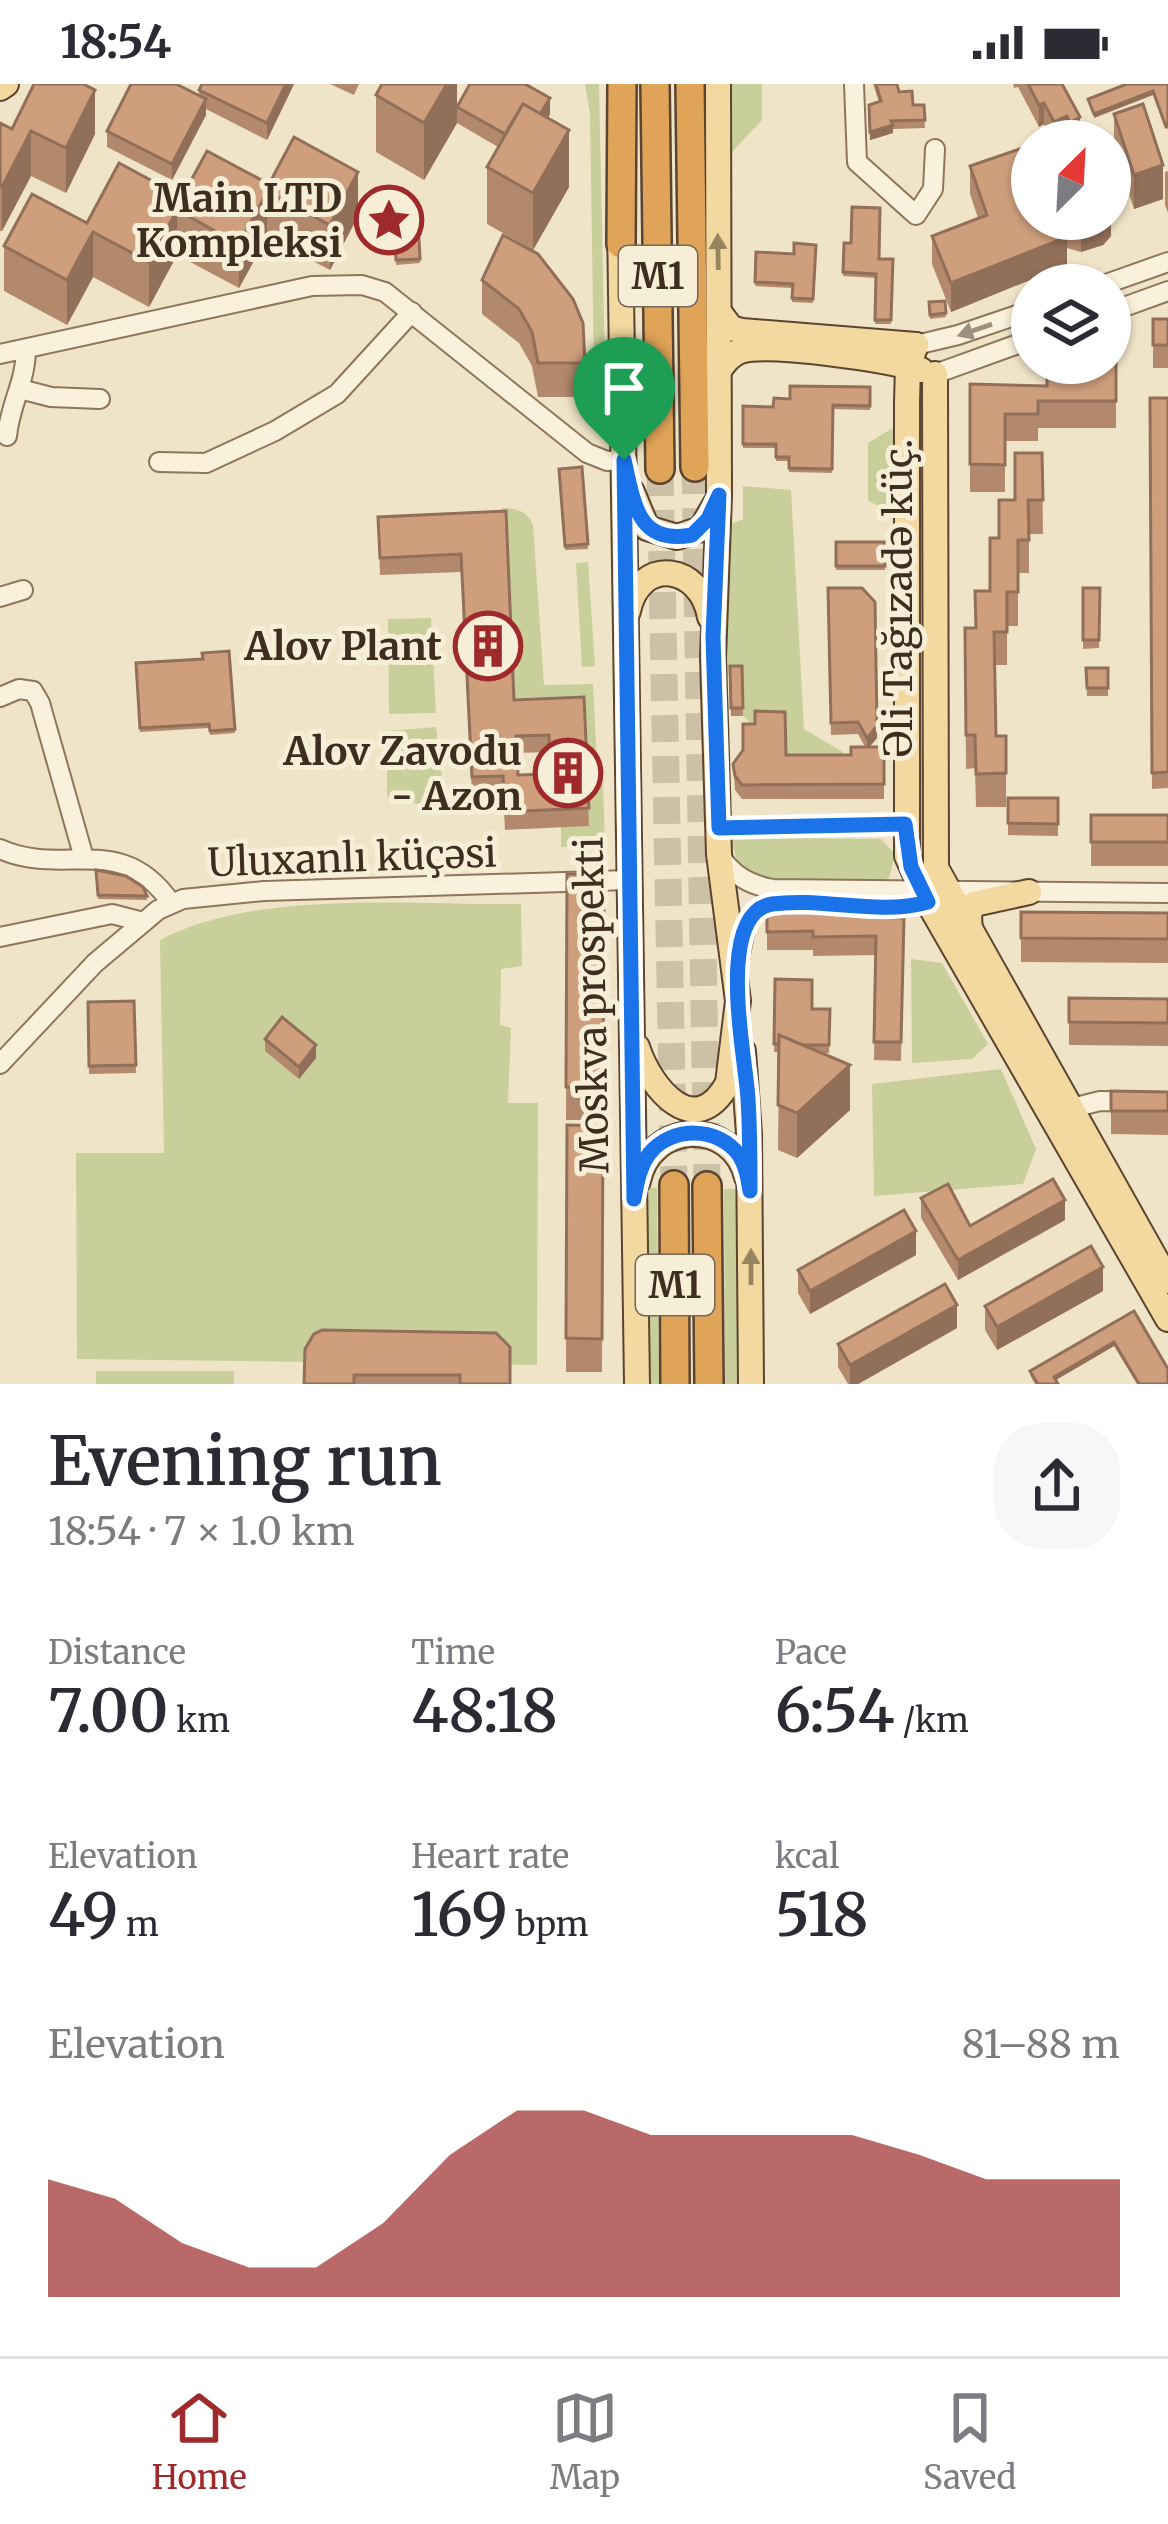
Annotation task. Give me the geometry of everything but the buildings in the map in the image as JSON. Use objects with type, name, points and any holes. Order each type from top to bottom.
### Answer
[{"type":"highway","points":[[617,84],[621,244]]},
{"type":"highway","name":"M1","points":[[655,84],[660,469]]},
{"type":"highway","name":"M1","points":[[691,84],[695,467]]},
{"type":"highway","name":"Moskva prospekti","points":[[674,1185],[675,1384]]},
{"type":"highway","name":"M1","points":[[707,1186],[709,1384]]},
{"type":"main road","points":[[718,84],[719,495],[713,637],[719,841],[748,1098],[751,1384]]},
{"type":"main road","name":"Moskva prospekti","points":[[621,244],[637,1384]]},
{"type":"main road","points":[[719,312],[731,328],[742,332],[912,355],[935,374]]},
{"type":"main road","points":[[719,370],[733,355],[756,350],[865,358],[912,355]]},
{"type":"main road","name":"Əli Tağızadə küç.","points":[[912,355],[907,398],[905,824],[908,856],[932,895]]},
{"type":"main road","name":"Əli Tağızadə küç.","points":[[932,895],[936,868],[935,374]]},
{"type":"main road","points":[[907,398],[920,389],[935,400]]},
{"type":"main road","points":[[624,460],[640,516],[647,528],[662,535],[692,535],[708,519],[719,495]]},
{"type":"main road","points":[[625,624],[636,588],[656,575],[678,575],[704,595],[713,637]]},
{"type":"main road","points":[[960,929],[974,904],[1029,892]]},
{"type":"main road","points":[[932,895],[960,929],[1168,1281]]},
{"type":"main road","points":[[960,929],[1168,1319]]},
{"type":"main road","points":[[632,1028],[647,1073],[662,1095],[684,1107],[702,1106],[728,1083],[738,1001]]},
{"type":"main road","points":[[634,1199],[640,1171],[653,1149],[680,1134],[697,1132],[716,1137],[740,1156],[750,1191]]},
{"type":"street","points":[[854,84],[857,162],[916,215],[933,189],[935,149]]},
{"type":"street","points":[[1131,275],[1168,262]]},
{"type":"street","points":[[1131,304],[1160,294],[1143,271]]},
{"type":"street","points":[[0,354],[312,286],[362,285],[385,292],[412,312],[587,453],[598,459],[624,460]]},
{"type":"street","points":[[159,462],[206,463],[337,394],[412,312]]},
{"type":"street","points":[[912,355],[1011,317]]},
{"type":"street","points":[[935,374],[1011,347]]},
{"type":"street","points":[[7,436],[26,349]]},
{"type":"street","points":[[20,388],[52,397],[100,399]]},
{"type":"street","points":[[0,597],[23,590]]},
{"type":"street","points":[[0,697],[19,688],[32,692],[40,703],[84,858]]},
{"type":"street","points":[[905,824],[719,841],[734,874],[766,888],[932,895],[1168,892]]},
{"type":"street","points":[[6,855],[84,858],[143,870],[171,903]]},
{"type":"street","name":"Uluxanlı küçəsi","points":[[0,1064],[70,987],[142,922],[171,903],[264,891],[629,880]]},
{"type":"street","points":[[737,970],[747,920],[762,907],[891,907],[932,895]]},
{"type":"street","points":[[0,937],[112,914],[142,922]]},
{"type":"street","points":[[1068,1109],[1100,1101],[1168,1102]]},
{"type":"green space","points":[[585,84],[599,84],[605,370],[594,371],[590,114]]},
{"type":"green space","points":[[731,84],[762,84],[762,120],[730,154]]},
{"type":"green space","points":[[916,401],[926,401],[926,877],[916,852]]},
{"type":"green space","points":[[893,428],[893,512],[868,501],[868,443]]},
{"type":"green space","points":[[743,486],[791,490],[804,729],[843,752],[842,770],[800,769],[743,716],[742,674],[725,674],[730,525],[743,519]]},
{"type":"green space","points":[[502,508],[521,511],[533,525],[544,685],[593,684],[597,763],[586,764],[514,717]]},
{"type":"green space","points":[[588,562],[595,666],[582,667],[576,563]]},
{"type":"green space","points":[[431,618],[436,713],[389,714],[388,619]]},
{"type":"green space","points":[[436,727],[445,804],[394,803],[387,795],[387,731]]},
{"type":"green space","points":[[603,781],[605,846],[561,847],[561,827],[589,826],[587,782]]},
{"type":"green space","points":[[731,837],[881,839],[895,854],[889,878],[877,882],[788,882],[738,867]]},
{"type":"green space","points":[[521,904],[522,966],[501,969],[500,1025],[511,1028],[508,1103],[538,1103],[537,1365],[77,1359],[76,1153],[164,1153],[160,940],[199,924],[288,906]]},
{"type":"green space","points":[[911,959],[942,963],[988,1044],[972,1059],[912,1063]]},
{"type":"green space","points":[[1001,1069],[1036,1149],[1023,1184],[874,1196],[872,1084]]},
{"type":"green space","points":[[646,1187],[657,1188],[659,1384],[647,1384]]},
{"type":"green space","points":[[724,1189],[743,1189],[742,1384],[725,1384]]},
{"type":"green space","points":[[96,1371],[234,1371],[234,1384],[96,1384]]},
{"type":"tunnel","points":[[695,467],[707,1186]]},
{"type":"tunnel","points":[[660,469],[674,1185]]},
{"type":"place","name":"Main LTD Kompleksi","points":[[389,220]]},
{"type":"place","name":"Alov Plant","points":[[488,646]]},
{"type":"place","name":"Alov Zavodu - Azon","points":[[568,773]]},
{"type":"route","points":[[624,460],[640,516],[647,528],[662,535],[677,538],[701,529],[719,495],[713,637],[719,828],[905,824],[911,867],[928,902],[891,907],[769,905],[747,920],[737,970],[750,1191],[740,1156],[716,1137],[697,1132],[680,1134],[653,1149],[640,1171],[634,1199],[624,460]]}]
